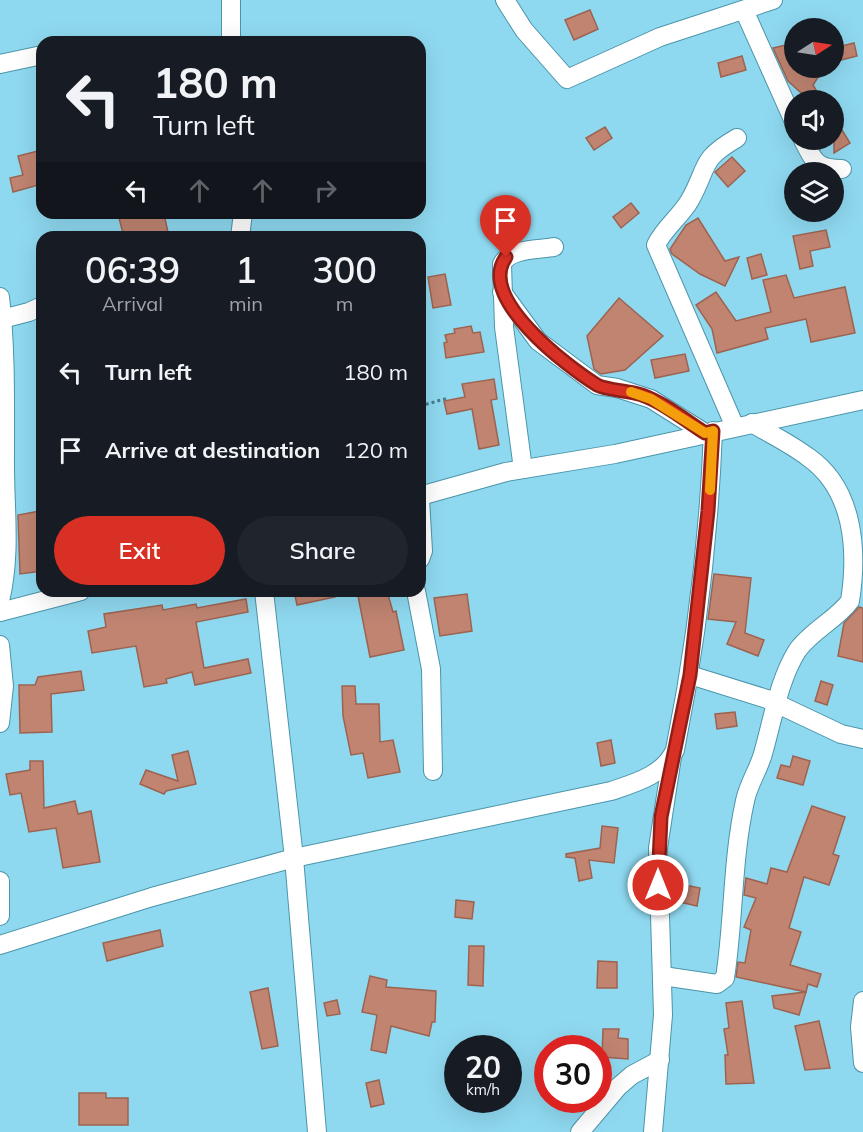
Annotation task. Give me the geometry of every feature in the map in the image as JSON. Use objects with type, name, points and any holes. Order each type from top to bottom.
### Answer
[{"type":"street","points":[[231,0],[231,36]]},
{"type":"street","points":[[505,0],[524,30],[567,79],[626,50],[756,4],[784,90]]},
{"type":"street","points":[[0,64],[36,56]]},
{"type":"street","points":[[663,976],[717,984],[725,978],[745,800],[764,753],[776,703],[799,648],[850,601],[858,571],[850,524],[837,485],[810,458],[743,425],[656,245],[690,199],[707,159],[715,151],[737,138]]},
{"type":"street","points":[[523,469],[504,327],[502,264],[506,257],[519,252],[554,247]]},
{"type":"street","points":[[502,292],[538,341],[597,385],[617,388],[651,399],[709,432]]},
{"type":"street","points":[[0,297],[6,390],[8,555],[0,601]]},
{"type":"street","points":[[2,319],[36,309]]},
{"type":"street","points":[[426,495],[523,469],[615,454],[863,400]]},
{"type":"street","points":[[653,1132],[660,1060],[663,976],[658,848],[672,757],[690,675],[708,511],[709,432]]},
{"type":"street","points":[[0,612],[58,597]]},
{"type":"street","points":[[265,597],[294,858],[316,1132]]},
{"type":"street","points":[[417,597],[431,669],[432,771]]},
{"type":"street","points":[[0,645],[4,696],[0,723]]},
{"type":"street","points":[[690,675],[776,703],[842,734],[863,739]]},
{"type":"street","points":[[0,945],[152,897],[294,858],[610,791],[645,779],[672,757]]},
{"type":"street","points":[[0,881],[0,916]]},
{"type":"street","points":[[863,1001],[863,1063]]},
{"type":"street","points":[[579,1132],[618,1087],[660,1060]]},
{"type":"path","points":[[426,404],[448,398]]},
{"type":"building","points":[[590,10],[598,29],[574,40],[565,20]]},
{"type":"building","points":[[854,43],[857,56],[844,59],[844,46]]},
{"type":"building","points":[[784,46],[784,72],[773,48]]},
{"type":"building","points":[[742,56],[746,70],[721,77],[718,63]]},
{"type":"building","points":[[787,78],[818,78],[813,85],[816,90],[798,90]]},
{"type":"building","points":[[605,127],[612,138],[594,150],[586,138]]},
{"type":"building","points":[[844,133],[850,143],[844,147]]},
{"type":"building","points":[[36,152],[36,186],[13,192],[10,178],[23,175],[18,156]]},
{"type":"building","points":[[732,157],[745,171],[728,187],[715,172]]},
{"type":"building","points":[[631,203],[639,213],[621,228],[613,217]]},
{"type":"building","points":[[698,218],[725,261],[739,257],[725,286],[700,274],[672,254],[670,249],[686,225]]},
{"type":"building","points":[[119,219],[165,219],[168,231],[122,231]]},
{"type":"building","points":[[826,230],[830,247],[810,251],[813,266],[800,269],[793,236]]},
{"type":"building","points":[[761,254],[767,275],[752,279],[747,258]]},
{"type":"building","points":[[445,274],[451,305],[433,308],[428,277]]},
{"type":"building","points":[[786,275],[794,298],[845,287],[855,333],[811,342],[806,319],[765,328],[768,339],[717,353],[712,329],[696,305],[716,292],[736,321],[771,312],[763,280]]},
{"type":"building","points":[[619,298],[663,336],[625,370],[601,374],[594,369],[587,336]]},
{"type":"building","points":[[471,326],[473,333],[480,332],[484,352],[446,358],[445,335],[455,333],[454,329]]},
{"type":"building","points":[[685,354],[689,371],[655,378],[651,360]]},
{"type":"building","points":[[494,379],[497,399],[491,400],[499,445],[479,449],[472,409],[447,414],[444,401],[465,397],[462,384]]},
{"type":"building","points":[[36,512],[36,572],[20,574],[18,515]]},
{"type":"building","points":[[714,574],[751,578],[745,633],[764,640],[758,656],[727,644],[736,622],[708,619]]},
{"type":"building","points":[[467,594],[472,631],[440,636],[434,598]]},
{"type":"building","points":[[295,597],[335,597],[297,605]]},
{"type":"building","points":[[358,597],[389,597],[393,612],[396,611],[404,650],[370,657]]},
{"type":"building","points":[[246,599],[248,612],[196,622],[204,668],[248,659],[251,673],[195,685],[192,672],[166,679],[167,683],[144,687],[136,646],[92,653],[88,631],[106,627],[104,614],[162,605],[163,610],[196,604],[197,608]]},
{"type":"building","points":[[859,607],[863,608],[863,662],[838,656],[844,623]]},
{"type":"building","points":[[81,671],[84,690],[51,694],[52,732],[20,733],[19,685],[35,685],[38,677]]},
{"type":"building","points":[[821,681],[833,685],[827,705],[815,701]]},
{"type":"building","points":[[342,686],[355,686],[356,704],[379,704],[380,742],[393,740],[400,772],[368,778],[363,753],[351,755],[343,716]]},
{"type":"building","points":[[735,712],[737,726],[717,729],[715,714]]},
{"type":"building","points":[[611,740],[615,763],[601,766],[597,743]]},
{"type":"building","points":[[188,751],[196,784],[166,791],[164,794],[140,784],[146,770],[178,781],[172,755]]},
{"type":"building","points":[[793,756],[810,761],[803,785],[777,778],[781,765],[790,767]]},
{"type":"building","points":[[30,761],[43,761],[44,808],[75,801],[78,814],[91,811],[100,862],[63,868],[56,828],[29,832],[21,793],[10,795],[6,774],[30,770]]},
{"type":"building","points":[[812,806],[845,817],[833,854],[839,856],[829,885],[804,877],[789,928],[801,932],[790,965],[821,974],[817,987],[808,984],[806,992],[736,977],[738,962],[745,963],[751,930],[744,927],[756,898],[744,895],[746,878],[767,884],[771,868],[787,872]]},
{"type":"building","points":[[602,826],[618,828],[614,863],[589,860],[592,878],[579,881],[575,858],[566,857],[566,854],[600,848]]},
{"type":"building","points":[[670,882],[700,888],[697,906],[671,900]]},
{"type":"building","points":[[456,900],[474,902],[472,919],[455,917]]},
{"type":"building","points":[[160,930],[163,946],[107,961],[103,943]]},
{"type":"building","points":[[469,946],[484,946],[483,986],[468,985]]},
{"type":"building","points":[[598,961],[617,962],[617,988],[597,988]]},
{"type":"building","points":[[370,976],[387,980],[386,987],[436,991],[435,1022],[432,1022],[429,1036],[391,1026],[386,1053],[371,1050],[377,1015],[362,1012]]},
{"type":"building","points":[[268,988],[278,1046],[262,1049],[250,992]]},
{"type":"building","points":[[806,992],[799,1015],[774,1008],[772,996]]},
{"type":"building","points":[[337,1000],[340,1014],[327,1016],[324,1003]]},
{"type":"building","points":[[742,1001],[754,1083],[726,1084],[725,1055],[728,1055],[724,1029],[729,1028],[726,1003]]},
{"type":"building","points":[[819,1021],[830,1068],[805,1070],[795,1026]]},
{"type":"building","points":[[603,1029],[619,1029],[618,1038],[628,1039],[628,1059],[612,1058],[612,1035],[603,1035]]},
{"type":"building","points":[[379,1080],[384,1104],[371,1107],[366,1083]]},
{"type":"building","points":[[79,1093],[106,1093],[106,1098],[128,1098],[128,1125],[79,1125]]},
{"type":"slow traffic","points":[[631,392],[651,399],[705,433],[713,431],[710,490]]},
{"type":"route","points":[[506,257],[502,264],[502,292],[538,341],[600,387],[617,388],[640,394],[705,433],[713,431],[711,487],[690,675],[661,817],[658,885]]}]
